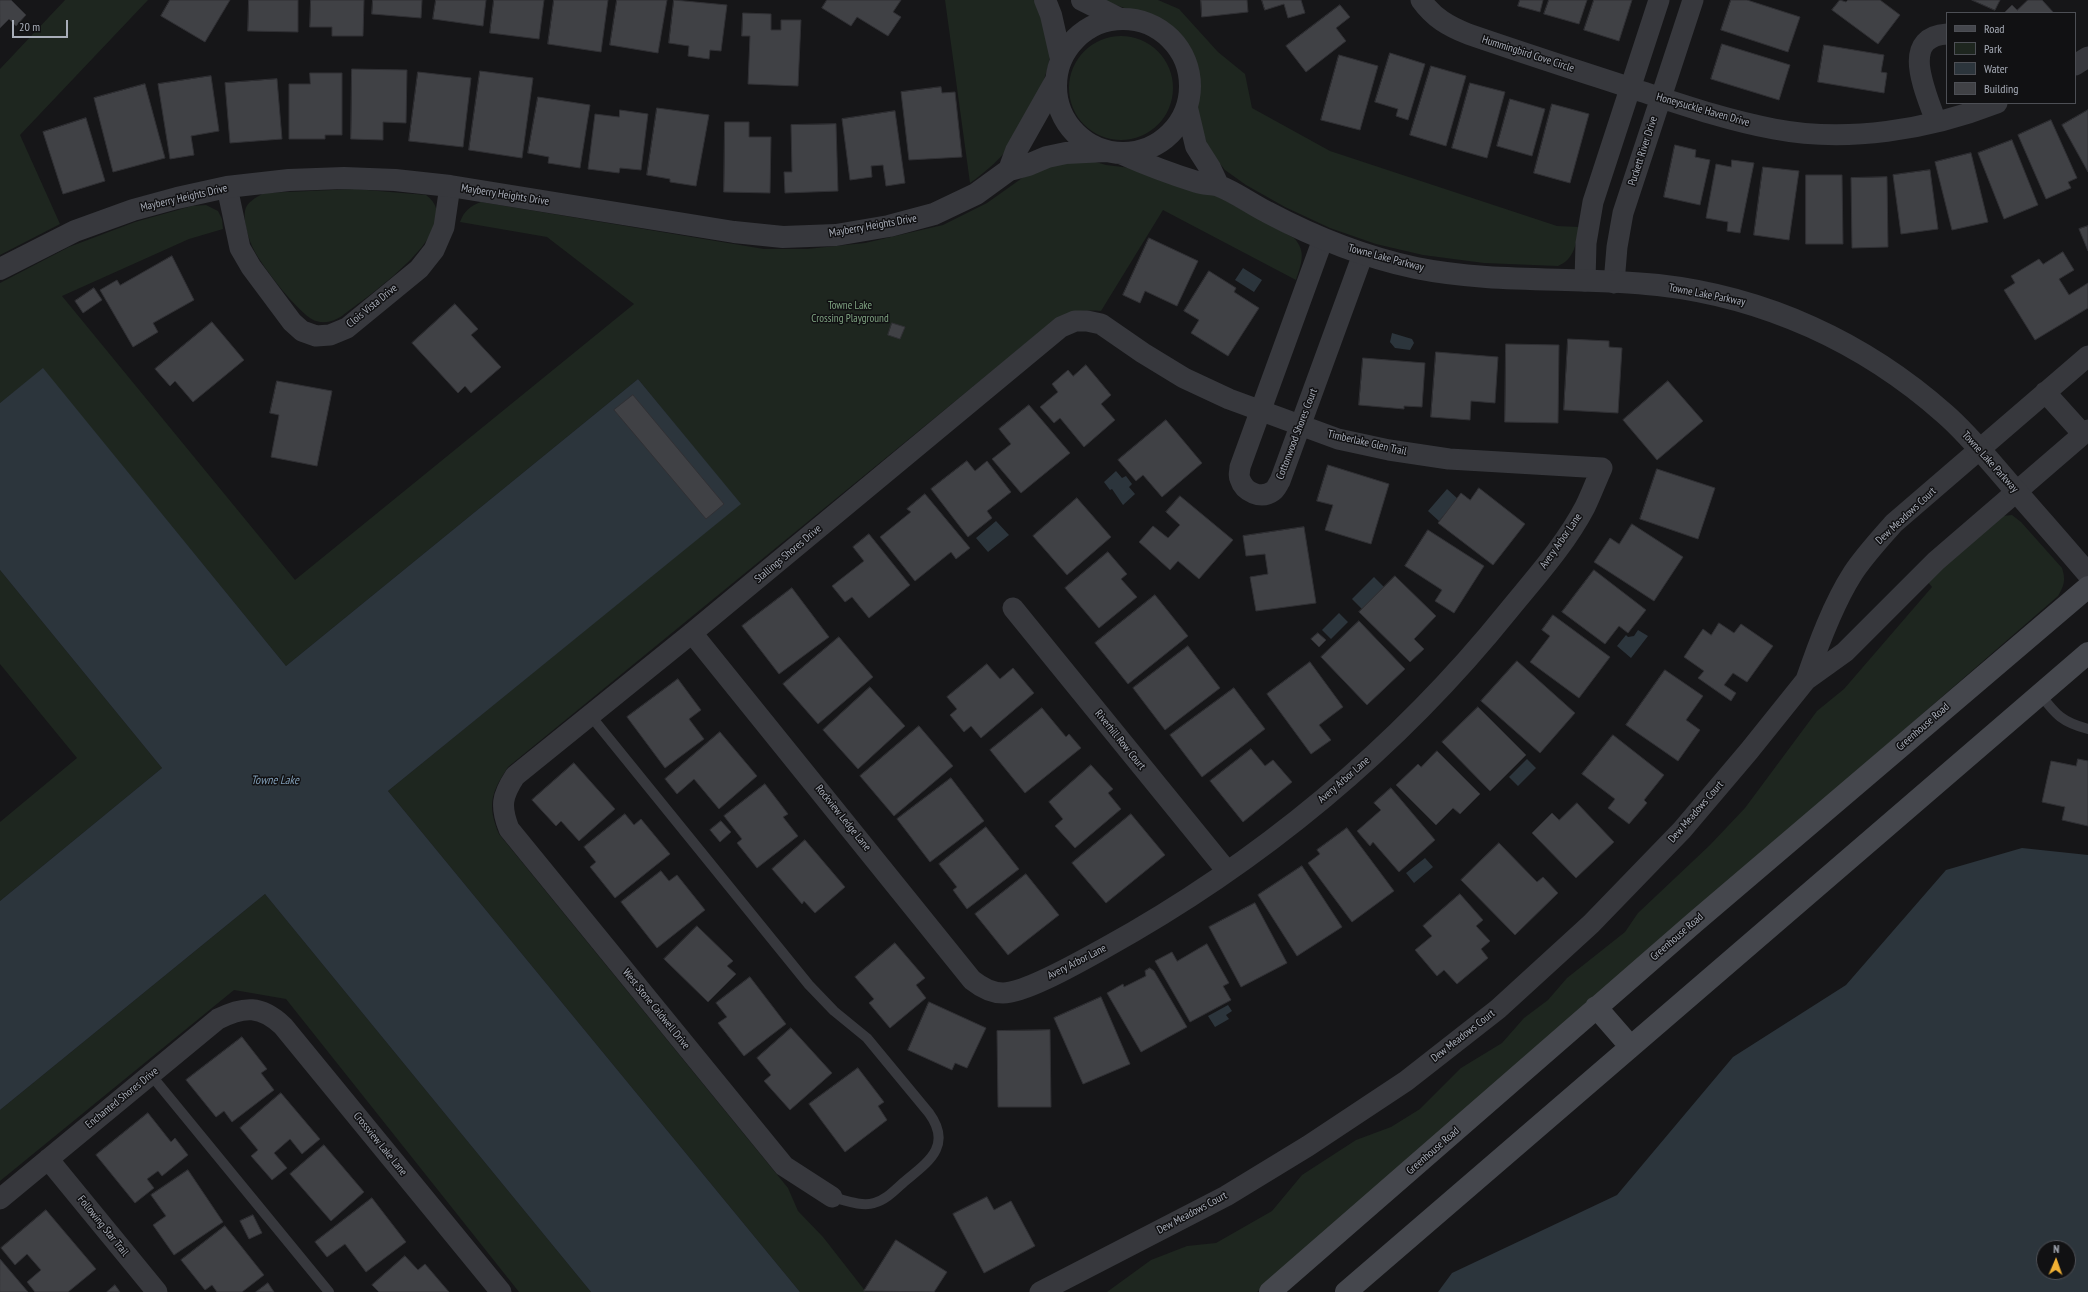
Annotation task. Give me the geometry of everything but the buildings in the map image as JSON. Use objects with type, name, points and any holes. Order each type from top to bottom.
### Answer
[{"type":"main road","name":"Greenhouse Road","points":[[1270,1292],[1342,1231],[1596,1008],[2088,587]]},
{"type":"main road","points":[[1346,1292],[2088,653]]},
{"type":"main road","points":[[1596,1008],[1630,1046]]},
{"type":"street","points":[[1045,0],[1051,15],[1061,59]]},
{"type":"street","points":[[1082,0],[1118,18]]},
{"type":"street","name":"Hummingbird Cove Circle","points":[[1421,0],[1430,12],[1452,28],[1645,93]]},
{"type":"street","name":"Puckett River Drive","points":[[1614,283],[1617,247],[1645,93],[1659,0]]},
{"type":"street","name":"Puckett River Drive","points":[[1585,281],[1586,243],[1593,202],[1645,93],[1693,0]]},
{"type":"street","points":[[1009,170],[1016,151],[1055,82],[1061,59],[1074,38],[1094,24],[1118,18],[1140,20],[1161,29],[1177,44],[1188,64],[1191,86],[1187,108],[1177,127],[1161,142],[1141,151],[1113,152],[1079,137],[1060,112],[1055,82]]},
{"type":"street","points":[[1936,122],[1918,64],[1919,52],[1926,41],[1937,35],[1946,34]]},
{"type":"street","points":[[2076,64],[2088,57]]},
{"type":"street","name":"Honeysuckle Haven Drive","points":[[1645,93],[1728,120],[1783,130],[1834,134],[1895,131],[1936,122],[1988,105]]},
{"type":"street","points":[[1187,108],[1196,146],[1210,168],[1218,185]]},
{"type":"street","name":"Mayberry Heights Drive","points":[[0,269],[75,231],[133,210],[227,187],[289,180],[344,178],[395,180],[450,186],[734,232],[782,237],[836,235],[888,226],[934,214],[976,194],[1009,170],[1028,165],[1047,157],[1066,153],[1113,152]]},
{"type":"street","name":"Towne Lake Parkway","points":[[1113,152],[1200,183],[1218,185],[1268,213],[1323,239],[1363,254],[1417,268],[1478,276],[1656,285],[1700,291],[1752,304],[1805,324],[1856,349],[1900,377],[1946,414],[1980,449],[2088,574]]},
{"type":"street","name":"Clois Vista Drive","points":[[227,187],[240,248],[251,267],[292,322],[302,331],[316,336],[330,335],[347,328],[418,269],[434,250],[444,227],[450,186]]},
{"type":"street","name":"Cottonwood Shores Court","points":[[1323,239],[1240,467],[1239,478],[1243,487],[1252,494],[1263,495],[1273,491],[1280,481],[1363,254]]},
{"type":"street","name":"Timberlake Glen Trail","points":[[1087,321],[1101,324],[1143,353],[1184,378],[1260,412],[1353,442],[1388,450],[1449,459],[1602,468]]},
{"type":"street","name":"Stallings Shores Drive","points":[[502,803],[506,790],[515,776],[692,633],[1061,327],[1075,322],[1087,321]]},
{"type":"street","name":"Dew Meadows Court","points":[[1806,680],[1820,640],[1853,573],[1873,546],[1894,523],[2088,356]]},
{"type":"street","points":[[2045,392],[2086,432]]},
{"type":"street","name":"Dew Meadows Court","points":[[1040,1292],[1226,1196],[1308,1146],[1406,1081],[1498,1009],[1591,924],[1682,830],[1749,751],[1806,680],[1844,652],[1936,561],[2086,432]]},
{"type":"street","name":"Avery Arbor Lane","points":[[1000,994],[1010,993],[1024,988],[1076,964],[1150,923],[1282,833],[1342,784],[1426,705],[1480,646],[1567,537],[1585,506],[1602,468]]},
{"type":"street","name":"Riverhill Row Court","points":[[1012,608],[1227,871]]},
{"type":"street","name":"Rockview Ledge Lane","points":[[692,633],[972,980],[984,990],[1000,994]]},
{"type":"street","name":"West Stone Caldwell Drive","points":[[502,803],[503,815],[509,829],[784,1166],[832,1197]]},
{"type":"street","name":"Enchanted Shores Drive","points":[[0,1199],[218,1019],[234,1011],[250,1008]]},
{"type":"street","name":"Crossview Lake Lane","points":[[250,1008],[265,1012],[283,1026],[501,1292]]},
{"type":"street","name":"Following Star Trail","points":[[48,1159],[157,1292]]},
{"type":"lane","points":[[2040,694],[2057,715],[2070,724],[2088,729]]},
{"type":"lane","points":[[590,715],[809,985],[834,1011],[867,1038],[929,1113],[938,1127],[938,1144],[929,1161],[881,1200],[866,1204],[832,1197]]},
{"type":"lane","points":[[151,1074],[329,1292]]},
{"type":"green space","points":[[65,0],[148,0],[20,135],[60,224],[0,255],[0,69]]},
{"type":"green space","points":[[945,0],[1039,0],[1051,39],[1048,67],[1044,80],[1033,107],[1020,131],[1000,158],[970,183]]},
{"type":"green space","points":[[1101,0],[1158,0],[1179,9],[1218,52],[1245,74],[1252,108],[1330,151],[1557,226],[1579,227],[1574,250],[1564,263],[1558,266],[1484,263],[1423,255],[1376,244],[1330,228],[1285,207],[1246,185],[1225,170],[1209,150],[1197,114],[1198,87],[1194,65],[1188,47],[1173,30],[1154,18]]},
{"type":"green space","points":[[1121,36],[1141,40],[1158,51],[1169,68],[1173,88],[1169,108],[1158,125],[1141,136],[1121,140],[1101,136],[1084,125],[1073,108],[1069,88],[1073,68],[1084,51],[1101,40]]},
{"type":"green space","name":"Towne Lake Crossing Playground","points":[[1082,158],[1106,165],[1131,168],[1217,196],[1294,238],[1302,253],[1296,280],[1163,210],[1101,311],[1072,312],[1047,326],[508,767],[498,784],[493,799],[493,815],[499,834],[788,1188],[798,1211],[823,1237],[866,1292],[800,1292],[388,791],[740,504],[638,379],[286,666],[43,369],[0,403],[0,283],[69,247],[135,222],[192,206],[206,205],[218,211],[222,219],[223,229],[189,239],[62,296],[295,580],[634,304],[547,237],[460,222],[463,215],[474,205],[481,202],[764,249],[807,249],[865,243],[943,225],[987,203],[1032,171]]},
{"type":"green space","points":[[355,189],[426,195],[436,209],[435,225],[425,243],[390,279],[342,316],[330,322],[316,321],[309,317],[291,301],[258,257],[252,246],[247,231],[245,211],[247,205],[252,200],[264,193]]},
{"type":"green space","points":[[2012,515],[2021,522],[2062,568],[2064,583],[2058,596],[1257,1292],[1107,1292],[1151,1260],[1187,1246],[1216,1243],[1272,1211],[1302,1175],[1356,1140],[1391,1127],[1420,1109],[1461,1068],[1502,1043],[1524,1018],[1548,1000],[1567,978],[1625,932],[1638,913],[1710,845],[1745,808],[1817,711],[1844,689],[1932,587],[1927,581],[2002,516]]},
{"type":"green space","points":[[0,570],[162,768],[0,901],[0,822],[77,758],[0,664]]},
{"type":"green space","points":[[265,894],[591,1292],[519,1292],[286,999],[234,990],[0,1181],[0,1110]]},
{"type":"water","points":[[1243,268],[1262,280],[1254,292],[1235,280]]},
{"type":"water","points":[[1392,333],[1412,339],[1414,343],[1410,350],[1395,348],[1390,342]]},
{"type":"water","name":"Towne Lake","points":[[43,368],[286,666],[638,379],[741,504],[388,791],[800,1292],[591,1292],[265,894],[0,1110],[0,901],[162,768],[0,570],[0,403]]},
{"type":"water","points":[[1116,471],[1122,478],[1126,476],[1132,484],[1129,487],[1135,494],[1123,505],[1112,489],[1110,490],[1104,482]]},
{"type":"water","points":[[1447,489],[1458,499],[1439,521],[1428,511]]},
{"type":"water","points":[[996,521],[1009,535],[988,552],[976,538]]},
{"type":"water","points":[[1374,577],[1384,587],[1362,609],[1352,599]]},
{"type":"water","points":[[1339,613],[1348,622],[1331,639],[1322,630]]},
{"type":"water","points":[[1638,630],[1648,636],[1631,658],[1617,646],[1626,635],[1628,637],[1634,636]]},
{"type":"water","points":[[1527,759],[1536,768],[1518,786],[1509,777]]},
{"type":"water","points":[[2022,848],[2088,855],[2088,1292],[1438,1292],[1452,1273],[1617,1195],[1733,1057],[1846,985],[1946,870]]},
{"type":"water","points":[[1425,858],[1433,867],[1414,883],[1406,873]]},
{"type":"water","points":[[1228,1005],[1232,1011],[1226,1015],[1229,1019],[1215,1027],[1208,1016]]}]
